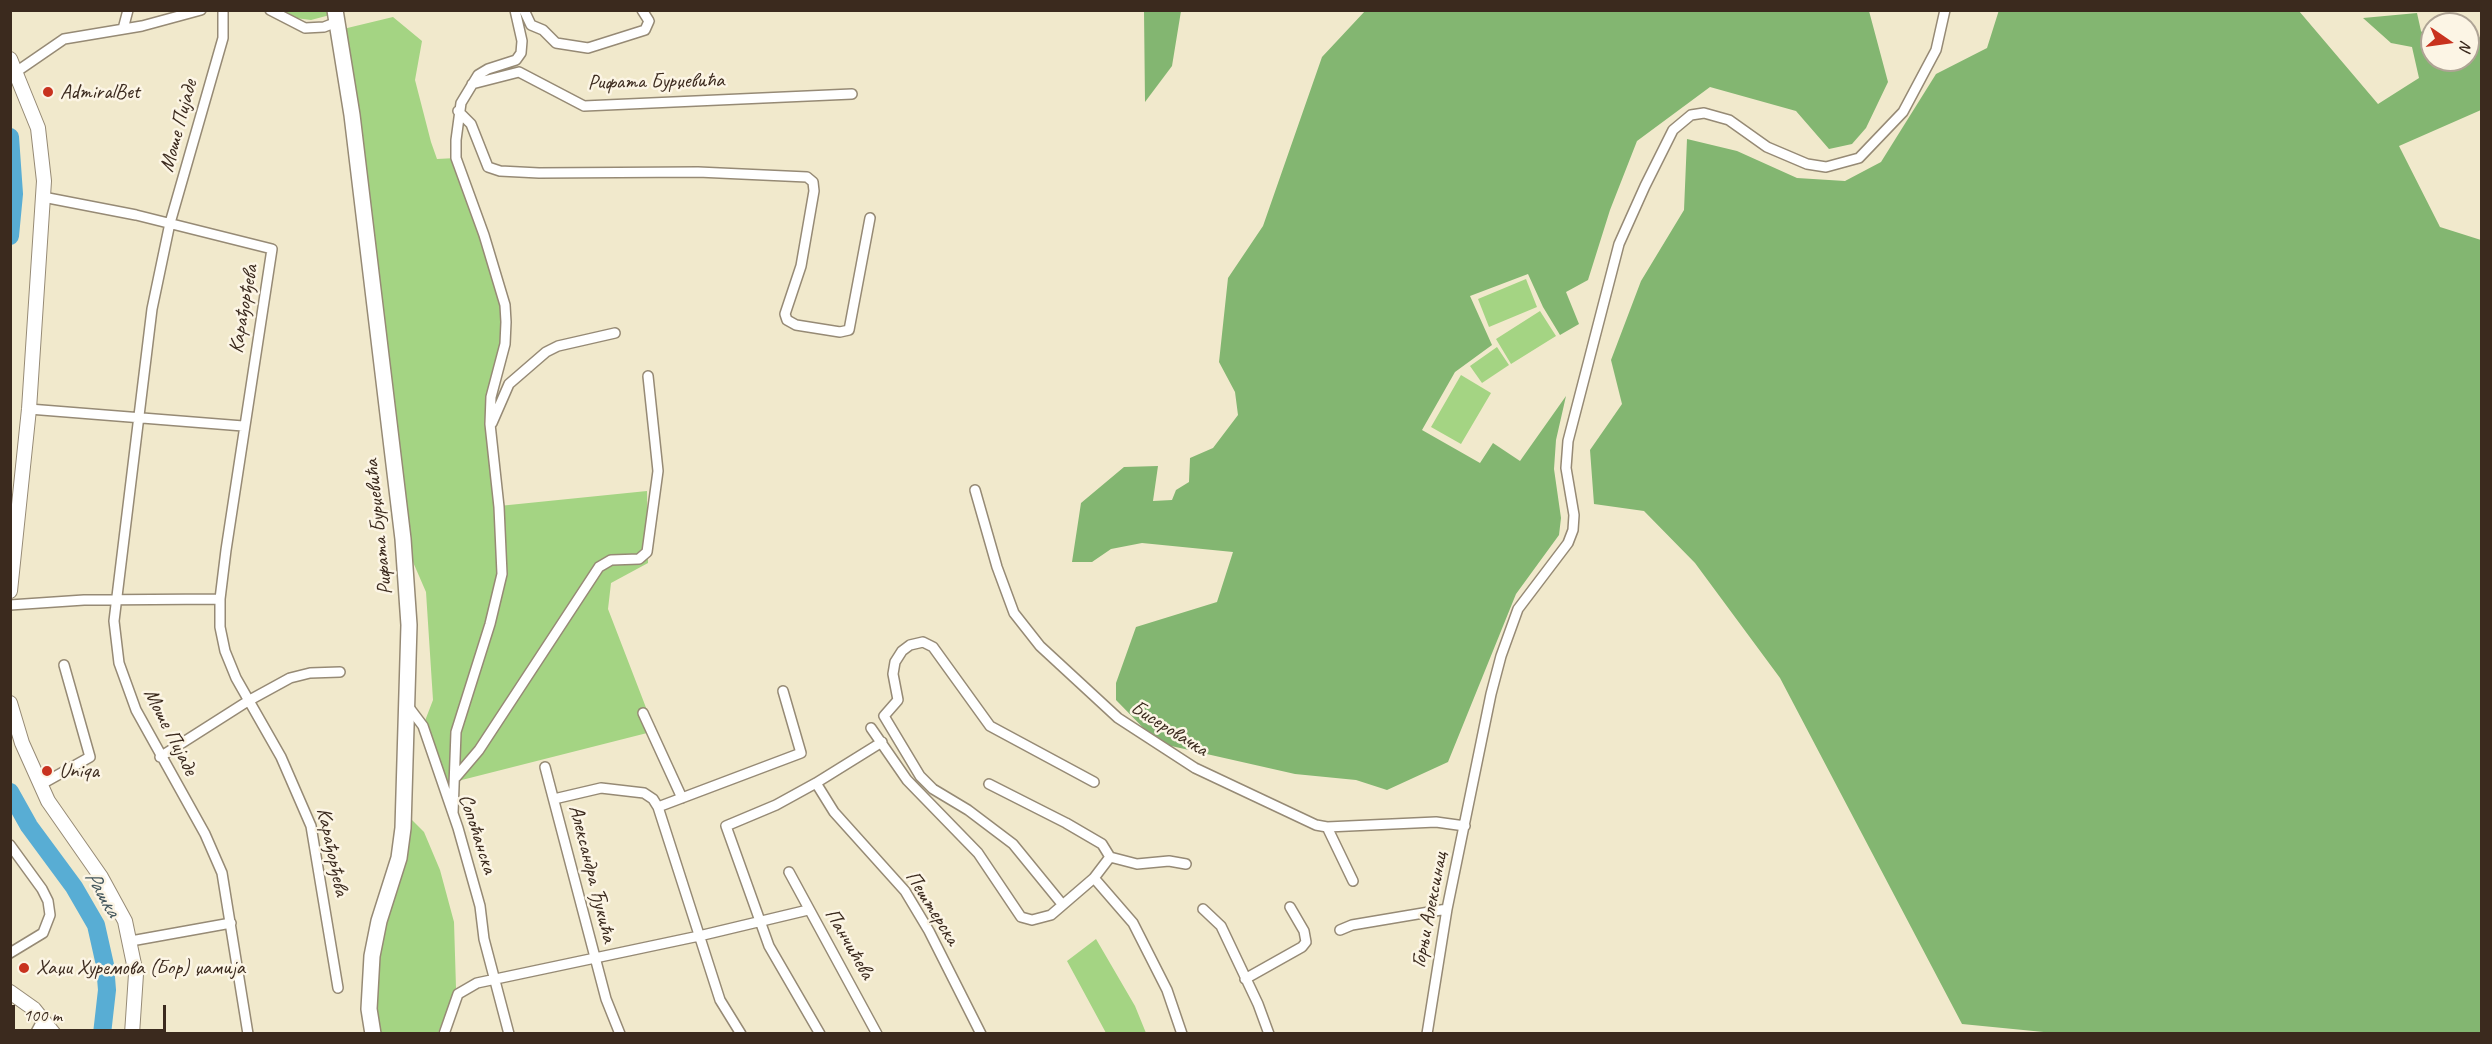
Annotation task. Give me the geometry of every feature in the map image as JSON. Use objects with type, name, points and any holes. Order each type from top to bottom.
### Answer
[{"type":"main road","name":"Рифата Бурџевића","points":[[338,14],[403,539],[409,625],[408,706],[401,848],[372,956],[369,1009],[373,1034]]},
{"type":"street","points":[[123,29],[129,10]]},
{"type":"street","points":[[10,591],[29,409],[43,197],[41,139],[12,68],[64,39],[123,29],[201,10]]},
{"type":"street","name":"Моше Пијаде","points":[[223,10],[223,38],[170,223],[152,309],[115,600],[114,635],[119,663],[136,710],[208,841],[222,873],[248,1034]]},
{"type":"street","points":[[270,10],[305,28],[324,27],[338,14]]},
{"type":"street","points":[[453,813],[456,732],[490,624],[502,574],[499,507],[490,424],[493,386],[505,344],[505,305],[484,235],[456,158],[458,111],[478,75],[510,62],[521,53],[522,41],[515,10]]},
{"type":"street","points":[[524,10],[531,25],[546,32],[556,43],[579,48],[595,48],[645,30],[650,21],[642,10]]},
{"type":"street","name":"Горњи Алексинац","points":[[1427,1034],[1482,729],[1501,656],[1518,609],[1568,543],[1573,530],[1574,515],[1566,468],[1568,441],[1622,233],[1673,130],[1691,115],[1704,113],[1729,120],[1767,147],[1807,164],[1826,167],[1843,165],[1859,158],[1903,112],[1936,50],[1945,10]]},
{"type":"street","name":"Рифата Бурџевића","points":[[472,84],[519,72],[584,106],[852,94]]},
{"type":"street","points":[[458,111],[471,124],[488,167],[500,171],[539,173],[679,171],[807,177],[813,182],[814,191],[801,266],[785,314],[787,320],[796,325],[840,332],[849,330],[870,218]]},
{"type":"street","points":[[43,197],[170,223]]},
{"type":"street","name":"Карађорђева","points":[[170,223],[266,245],[272,252],[243,426],[220,599],[220,627],[225,651],[248,701],[281,757],[311,826],[338,988]]},
{"type":"street","points":[[490,424],[509,384],[546,352],[558,346],[615,333]]},
{"type":"street","points":[[456,777],[478,750],[599,567],[611,560],[639,559],[647,552],[658,471],[648,376]]},
{"type":"street","points":[[29,409],[243,426]]},
{"type":"street","name":"Бисеровачка","points":[[975,490],[997,567],[1014,613],[1040,646],[1118,718],[1186,762],[1306,821],[1327,827],[1436,822],[1465,826]]},
{"type":"street","points":[[10,605],[115,600],[220,599]]},
{"type":"street","points":[[1062,904],[1012,844],[968,810],[933,789],[920,776],[884,716],[898,700],[893,674],[895,662],[902,651],[910,645],[923,642],[933,647],[990,726],[1094,782]]},
{"type":"street","points":[[40,785],[90,757],[64,665]]},
{"type":"street","points":[[160,757],[248,701],[297,675],[340,672]]},
{"type":"street","points":[[741,1034],[720,1000],[658,807],[801,753],[783,691]]},
{"type":"street","points":[[10,703],[22,742],[40,785],[57,815],[111,894],[131,941],[137,992],[132,1034]]},
{"type":"street","name":"Сопоћанска","points":[[408,706],[423,726],[453,813],[474,884],[484,939],[509,1034]]},
{"type":"street","points":[[643,713],[682,798]]},
{"type":"street","points":[[871,728],[907,780],[978,853],[1021,917],[1041,919],[1051,915],[1094,878],[1110,857]]},
{"type":"street","points":[[820,1034],[768,946],[726,826],[776,805],[882,742]]},
{"type":"street","name":"Александра Ђукића","points":[[545,767],[606,999],[620,1034]]},
{"type":"street","name":"Пештерска","points":[[816,783],[834,812],[905,891],[929,931],[981,1034]]},
{"type":"street","points":[[989,784],[1102,844],[1110,857],[1137,864],[1169,861],[1186,864]]},
{"type":"street","name":"Александра Ђукића","points":[[554,799],[600,788],[644,793],[658,807]]},
{"type":"street","points":[[1327,827],[1353,881]]},
{"type":"street","points":[[10,845],[48,901],[49,922],[43,933],[10,952]]},
{"type":"street","name":"Панчићева","points":[[789,872],[877,1034]]},
{"type":"street","points":[[1094,878],[1133,923],[1167,990],[1182,1034]]},
{"type":"street","points":[[1245,979],[1302,947],[1306,942],[1304,931],[1290,907]]},
{"type":"street","points":[[1203,909],[1221,926],[1269,1034]]},
{"type":"street","points":[[1340,930],[1352,925],[1448,909]]},
{"type":"street","name":"Александра Ђукића","points":[[595,959],[760,923],[808,910]]},
{"type":"street","points":[[131,941],[231,923]]},
{"type":"street","points":[[444,1034],[458,994],[477,983],[595,959]]},
{"type":"street","points":[[10,993],[34,1009],[54,1034]]},
{"type":"street","points":[[35,1034],[42,1021]]},
{"type":"green space","points":[[1999,10],[2299,11],[2378,104],[2419,78],[2412,47],[2391,43],[2363,18],[2417,13],[2420,26],[2420,72],[2480,72],[2481,36],[2481,110],[2399,146],[2440,227],[2481,240],[2481,1033],[2064,1034],[1962,1024],[1780,678],[1695,563],[1644,511],[1594,504],[1590,450],[1622,404],[1611,360],[1641,281],[1684,210],[1687,139],[1737,151],[1797,178],[1845,181],[1881,162],[1936,74],[1987,48]]},
{"type":"green space","points":[[282,11],[345,11],[311,20],[295,18]]},
{"type":"green space","points":[[1144,11],[1181,11],[1172,66],[1145,102]]},
{"type":"green space","points":[[1365,11],[1869,11],[1888,82],[1866,128],[1852,144],[1829,149],[1796,111],[1710,87],[1637,141],[1610,210],[1588,280],[1566,292],[1579,324],[1560,335],[1543,307],[1528,274],[1470,296],[1492,345],[1455,372],[1422,430],[1480,463],[1493,443],[1520,461],[1566,396],[1556,440],[1554,469],[1561,518],[1559,535],[1516,594],[1448,762],[1387,790],[1356,780],[1295,774],[1158,743],[1116,700],[1116,683],[1136,627],[1217,602],[1233,552],[1142,543],[1111,549],[1092,562],[1072,562],[1081,503],[1124,467],[1158,466],[1153,501],[1172,500],[1176,490],[1189,482],[1190,458],[1213,448],[1238,415],[1235,392],[1219,362],[1228,278],[1263,226],[1322,57]]},
{"type":"green space","points":[[393,17],[422,41],[415,80],[431,142],[437,159],[456,158],[506,322],[491,397],[499,506],[647,491],[648,563],[611,583],[608,609],[655,731],[442,785],[423,726],[433,700],[426,592],[403,539],[339,30]]},
{"type":"green space","points":[[1526,279],[1537,307],[1489,327],[1478,299]]},
{"type":"green space","points":[[1540,311],[1556,336],[1511,364],[1496,339]]},
{"type":"green space","points":[[1497,347],[1509,365],[1482,383],[1470,366]]},
{"type":"green space","points":[[1461,375],[1491,393],[1461,444],[1431,427]]},
{"type":"green space","points":[[404,812],[424,832],[440,870],[454,922],[456,988],[438,1033],[373,1034],[369,1009]]},
{"type":"green space","points":[[1096,939],[1135,1006],[1146,1033],[1106,1033],[1067,961]]},
{"type":"waterway","name":"Рашка","points":[[10,137],[14,194],[10,236]]},
{"type":"waterway","name":"Рашка","points":[[10,792],[29,826],[74,887],[96,925],[105,965],[107,990],[102,1034]]},
{"type":"place","name":"AdmiralBet","points":[[48,92]]},
{"type":"place","name":"Uniqa","points":[[47,771]]},
{"type":"place","name":"Хаџи Хуремова (Бор) џамија","points":[[24,968]]}]
